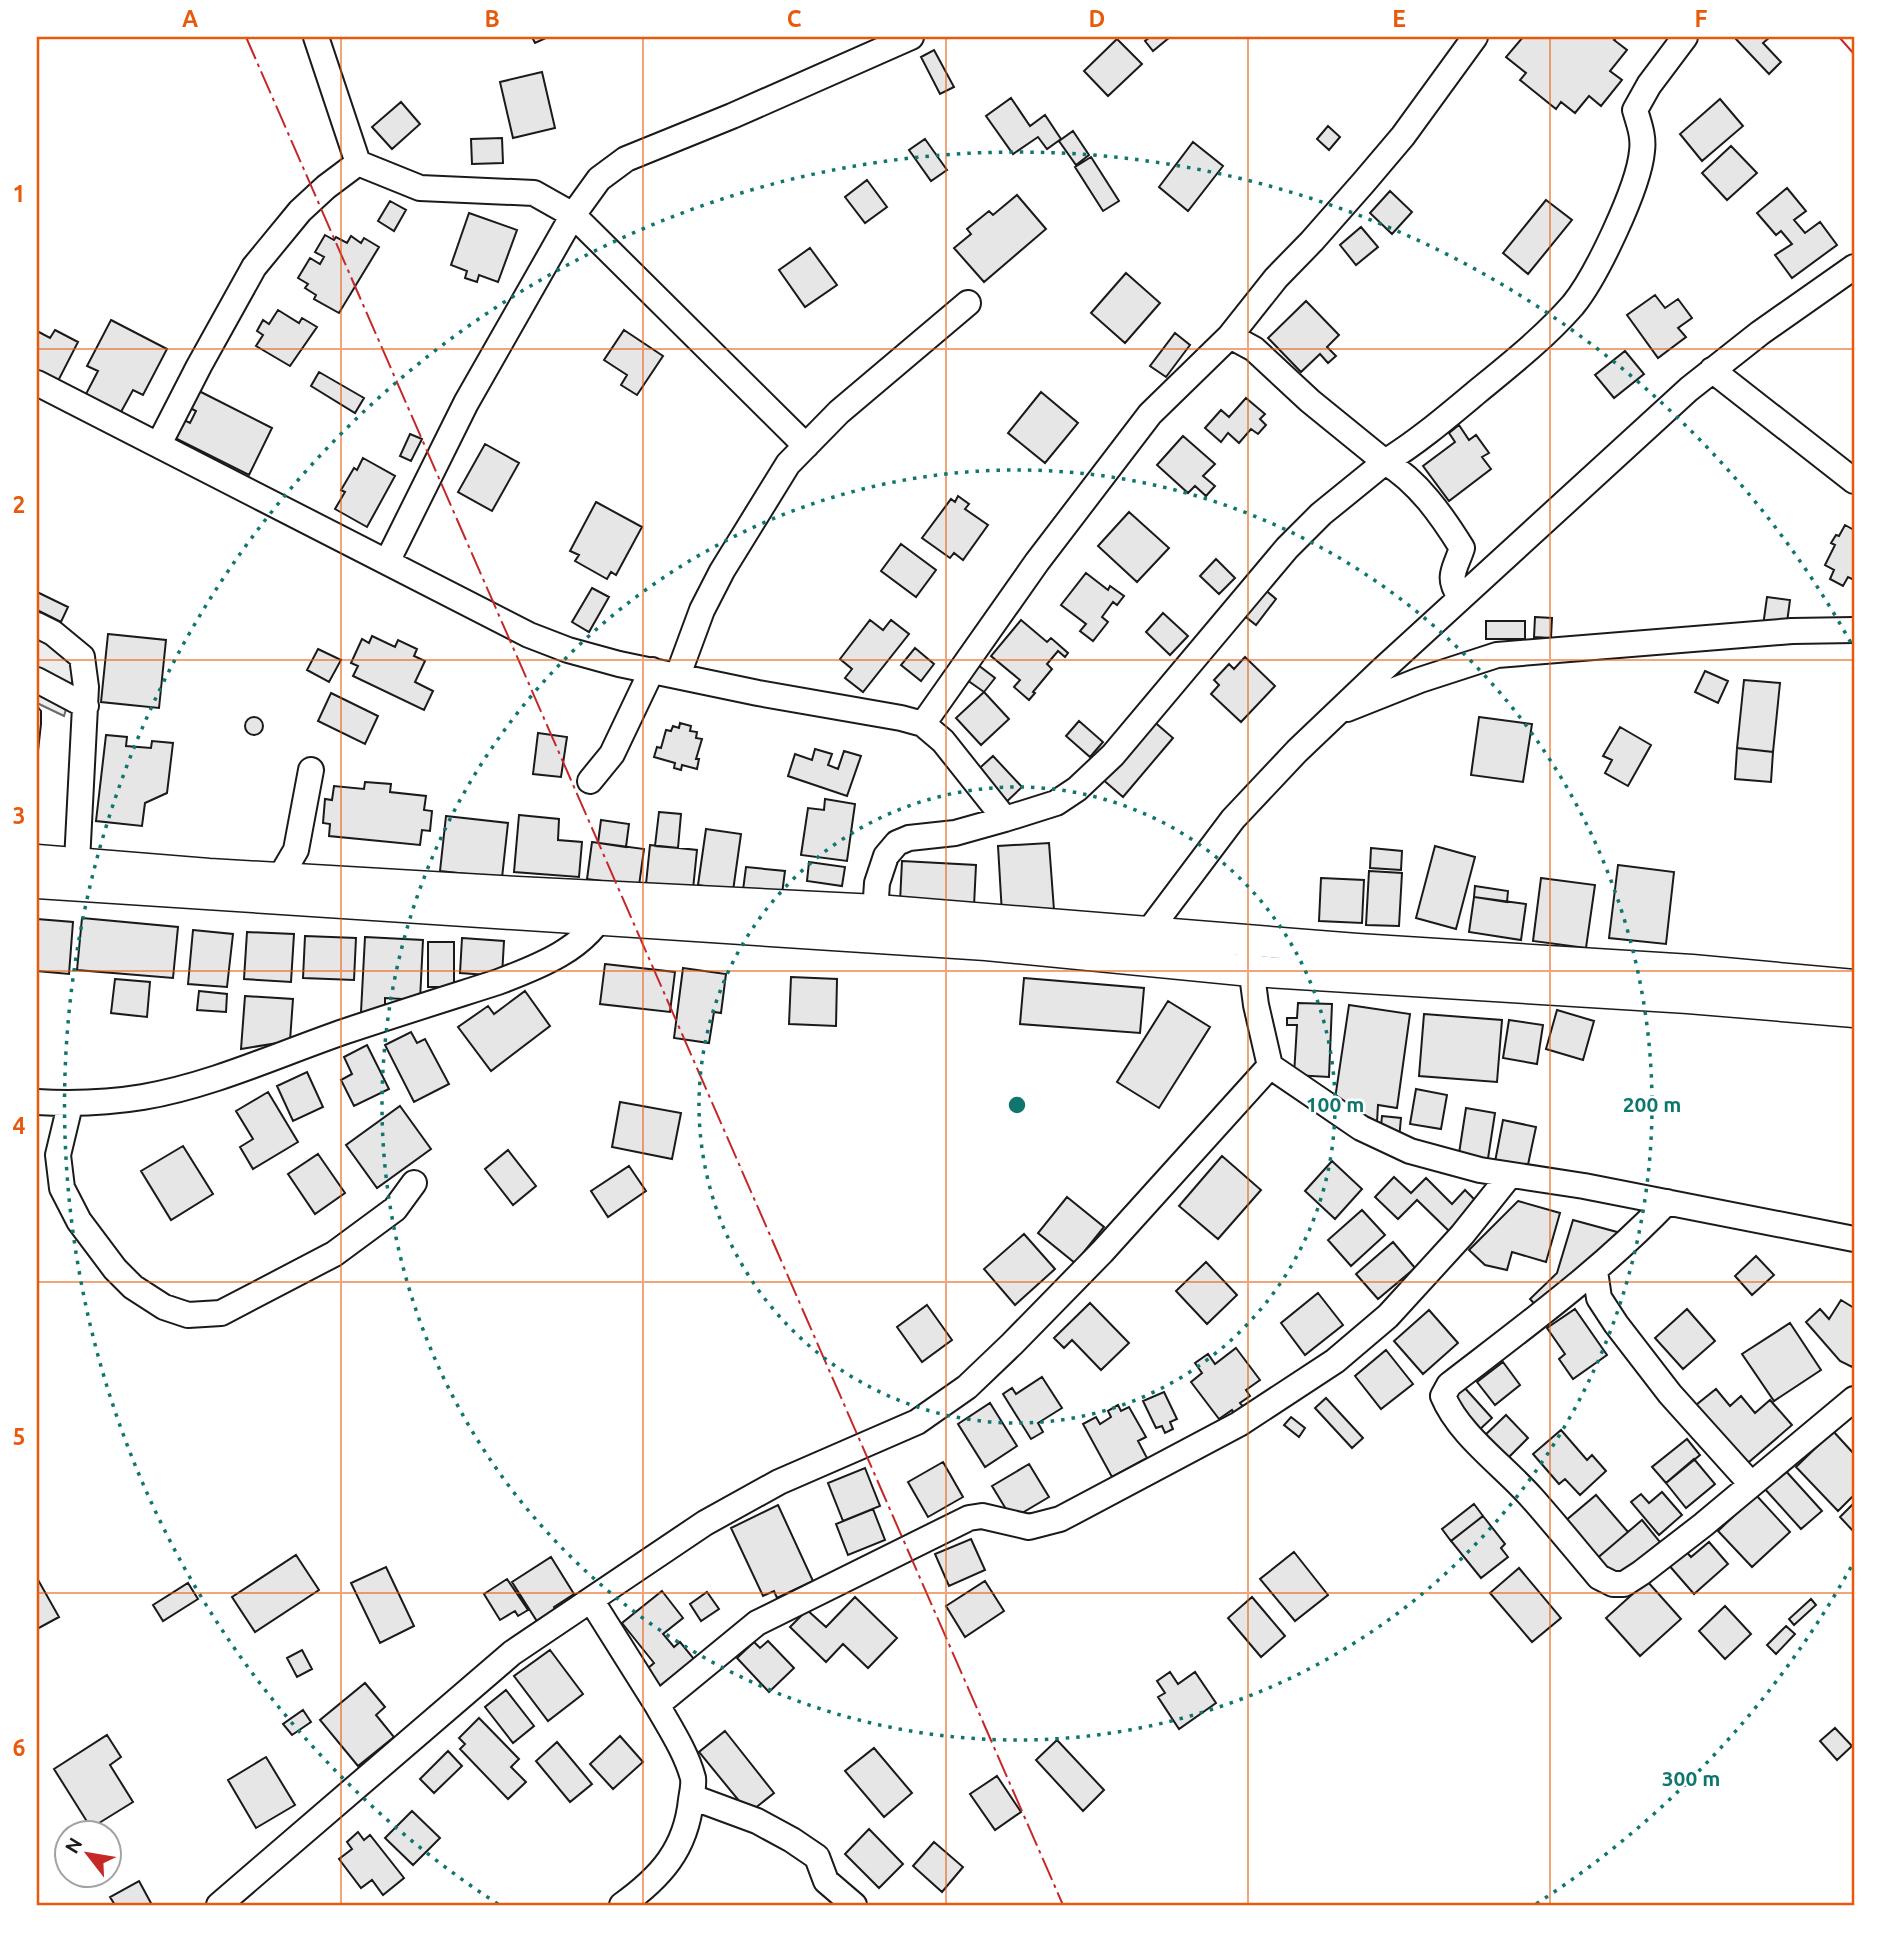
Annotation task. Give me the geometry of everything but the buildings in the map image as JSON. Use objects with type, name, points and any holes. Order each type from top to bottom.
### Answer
[{"type":"main road","points":[[37,860],[76,874],[274,887],[505,913],[605,909],[875,924],[1146,932],[1248,939],[1466,970]]},
{"type":"main road","points":[[37,883],[76,874]]},
{"type":"main road","points":[[875,924],[986,945],[1251,971],[1466,970],[1690,984],[1854,985]]},
{"type":"main road","points":[[1690,984],[1854,1012]]},
{"type":"street","points":[[316,37],[358,163],[420,188],[534,193],[573,215],[806,446]]},
{"type":"street","points":[[387,562],[466,403],[573,215],[599,179],[626,159],[732,116],[911,37]]},
{"type":"street","points":[[923,724],[1037,562],[1150,414],[1230,337],[1276,278],[1312,242],[1404,136],[1475,37]]},
{"type":"street","points":[[875,924],[877,883],[886,856],[897,844],[908,838],[955,833],[1005,819],[1056,803],[1077,789],[1112,755],[1287,548],[1321,514],[1385,462],[1411,446],[1520,356],[1574,303],[1624,211],[1640,165],[1643,134],[1635,110],[1649,85],[1685,37]]},
{"type":"street","points":[[159,444],[254,267],[300,211],[358,163]]},
{"type":"street","points":[[1129,959],[1146,932],[1233,819],[1297,751],[1460,597],[1689,388],[1760,333],[1854,267]]},
{"type":"street","points":[[678,675],[702,610],[722,571],[788,464],[839,412],[968,303]]},
{"type":"street","points":[[1230,337],[1254,349],[1310,401],[1411,481],[1448,526],[1462,548],[1452,571],[1451,584],[1460,597]]},
{"type":"street","points":[[1712,370],[1854,481]]},
{"type":"street","points":[[37,383],[529,635],[568,650],[619,664],[923,724],[943,740],[1005,819]]},
{"type":"street","points":[[37,625],[53,633],[82,657],[86,706],[76,874]]},
{"type":"street","points":[[1337,713],[1420,680],[1497,655],[1780,632],[1854,630]]},
{"type":"street","points":[[590,781],[612,754],[652,670]]},
{"type":"street","points":[[37,680],[86,706]]},
{"type":"street","points":[[274,887],[296,850],[311,770]]},
{"type":"street","points":[[37,1102],[70,1104],[144,1097],[189,1087],[345,1031],[523,973],[562,953],[605,909]]},
{"type":"street","points":[[1248,939],[1251,971],[1270,1066],[1361,1128],[1410,1151],[1480,1170],[1667,1202],[1854,1239]]},
{"type":"street","points":[[219,1905],[512,1653],[705,1524],[779,1482],[917,1422],[967,1387],[1102,1252],[1270,1066]]},
{"type":"street","points":[[70,1104],[58,1155],[62,1188],[79,1221],[115,1269],[133,1287],[164,1307],[188,1315],[221,1313],[334,1254],[395,1209],[414,1183]]},
{"type":"street","points":[[657,1705],[757,1623],[969,1518],[982,1516],[1029,1527],[1060,1519],[1239,1424],[1335,1361],[1388,1316],[1462,1236],[1510,1175]]},
{"type":"street","points":[[1667,1202],[1628,1243],[1449,1385],[1443,1396],[1448,1409],[1459,1423],[1531,1497],[1599,1577],[1613,1584],[1624,1584],[1641,1573],[1854,1399]]},
{"type":"street","points":[[1595,1271],[1600,1298],[1616,1324],[1670,1394],[1751,1484]]},
{"type":"street","points":[[591,1600],[657,1705],[681,1748],[694,1781],[683,1840],[667,1865],[643,1891],[622,1905]]},
{"type":"street","points":[[692,1797],[757,1821],[792,1840],[817,1857],[826,1881],[854,1905]]},
{"type":"shaded area","points":[[37,632],[82,654],[64,716],[37,703]]},
{"type":"power","points":[[246,37],[1063,1905]]},
{"type":"power","points":[[1839,37],[1854,54]]}]
